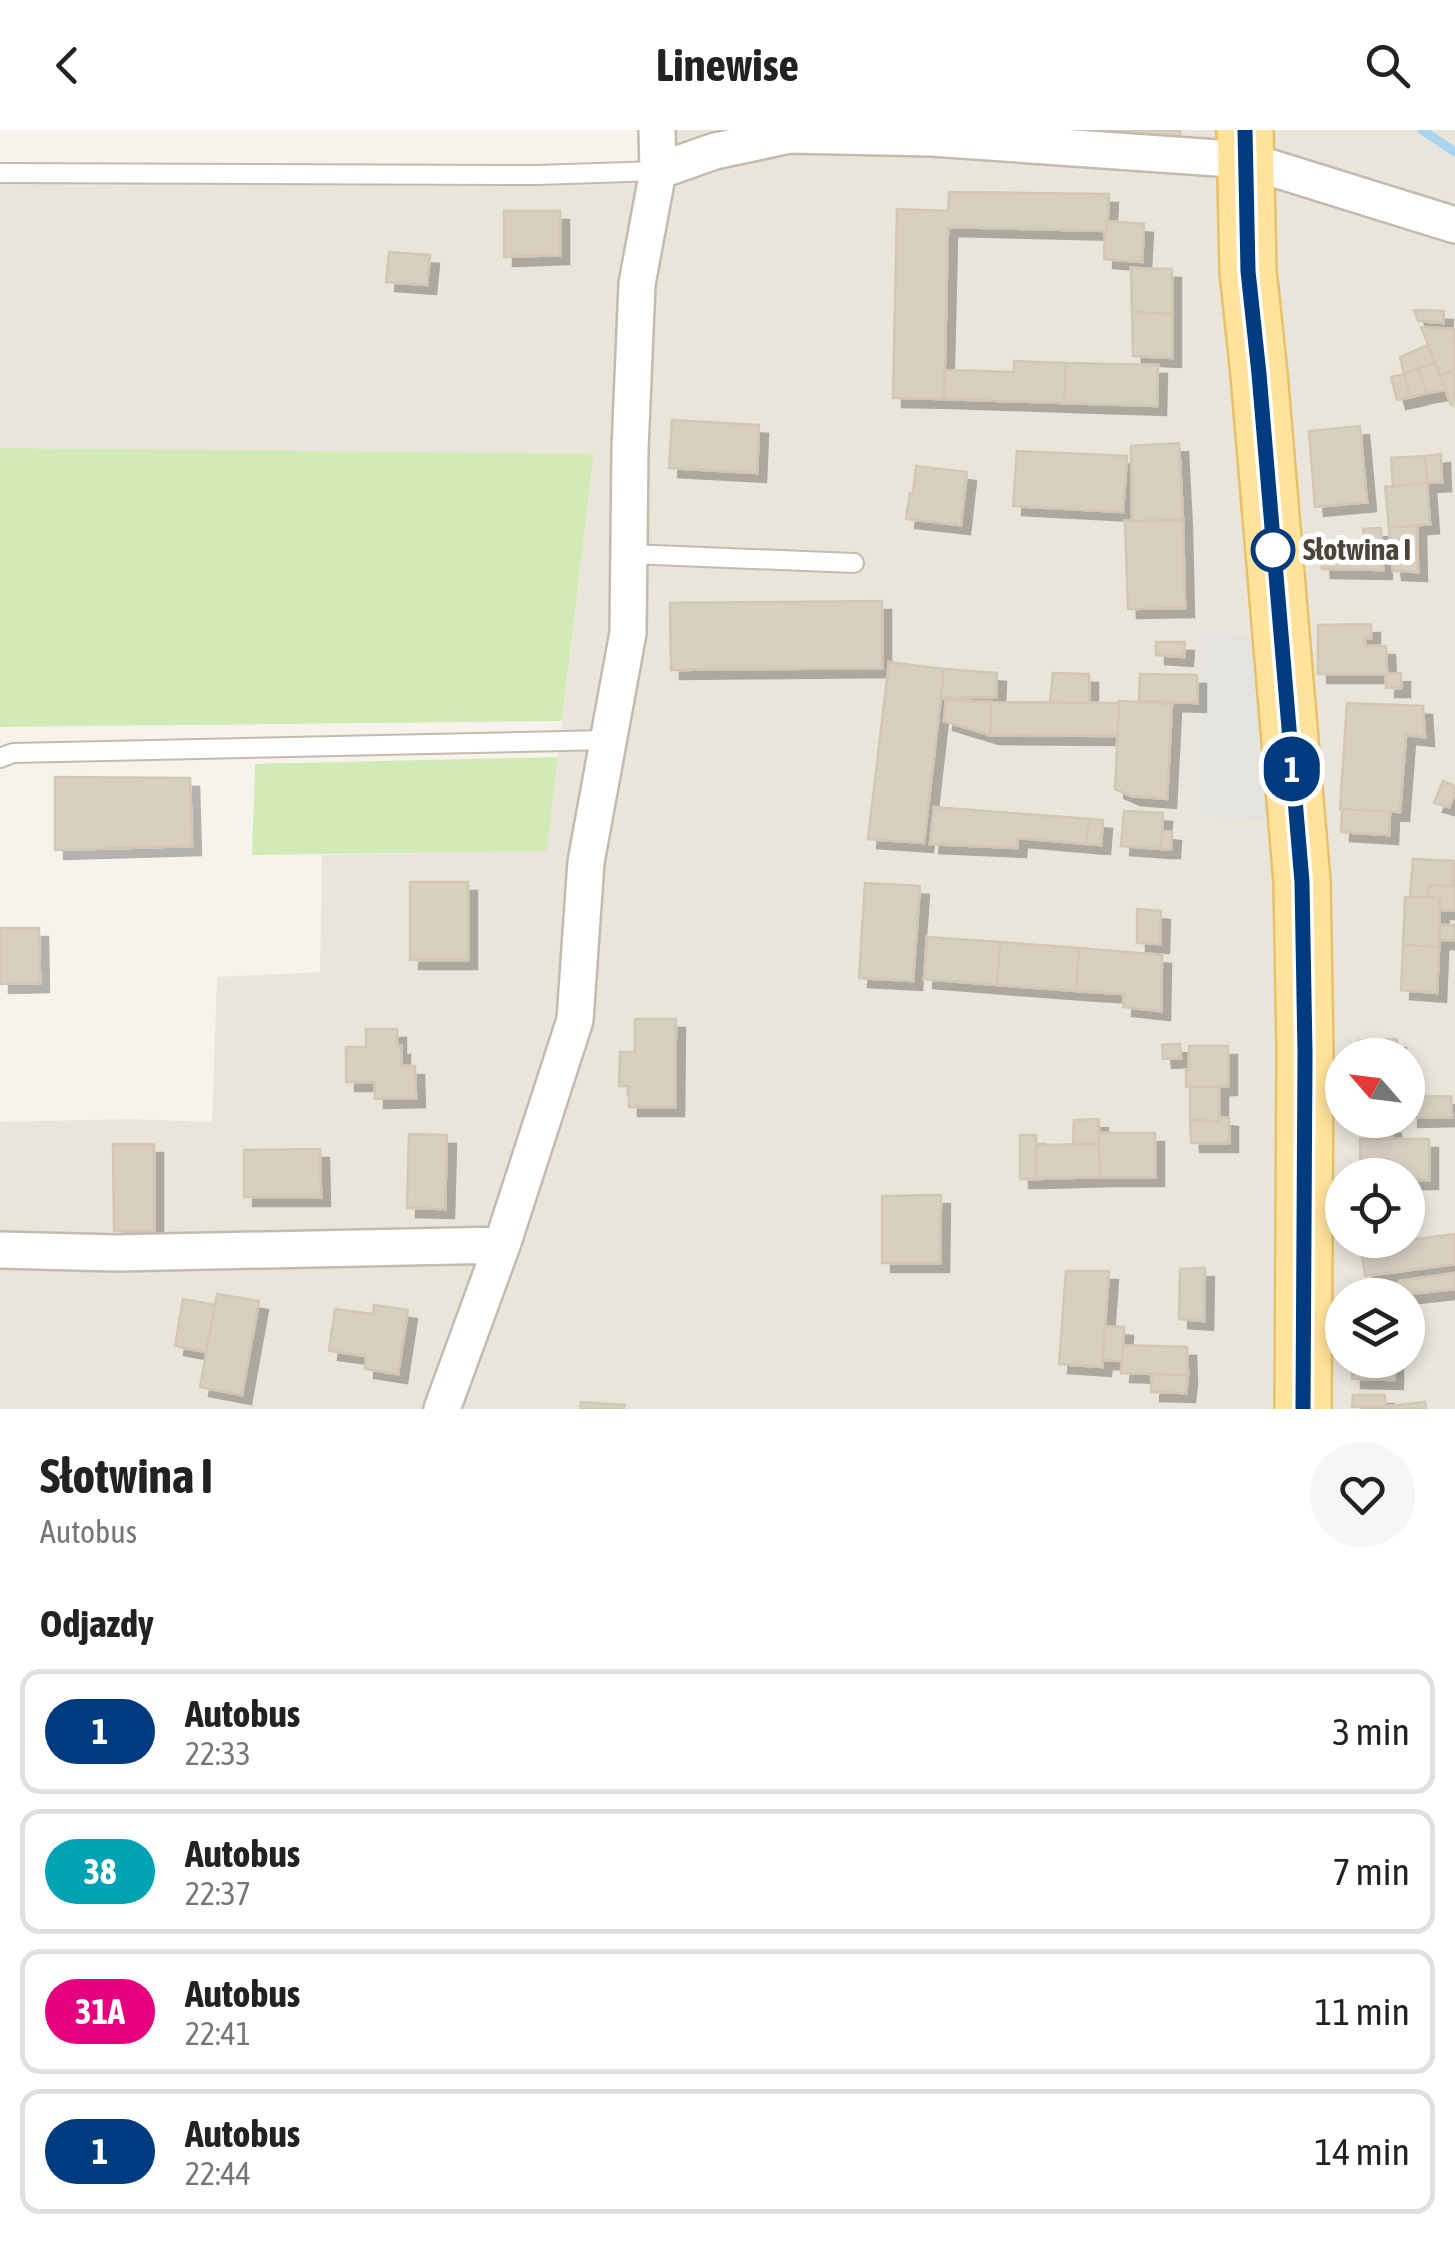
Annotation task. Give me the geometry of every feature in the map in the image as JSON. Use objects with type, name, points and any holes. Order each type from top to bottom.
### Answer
[{"type":"main road","points":[[1246,145],[1248,271],[1302,882],[1303,1409]]},
{"type":"street","points":[[442,1409],[502,1246],[574,1020],[586,862],[628,633],[630,450],[638,284],[658,171],[657,130]]},
{"type":"street","points":[[658,171],[715,151],[790,135],[1246,145],[1455,225]]},
{"type":"street","points":[[0,1250],[116,1253],[502,1246]]},
{"type":"lane","points":[[0,173],[459,175],[658,171]]},
{"type":"lane","points":[[630,554],[854,563]]},
{"type":"lane","points":[[0,758],[13,753],[608,740]]},
{"type":"shaded area","points":[[646,130],[1455,130],[1455,1409],[0,1409],[0,1122],[212,1122],[217,977],[320,972],[322,855],[547,851],[594,455],[0,448],[0,180],[617,181],[650,146]]},
{"type":"shaded area","points":[[1201,632],[1258,638],[1270,821],[1200,816]]},
{"type":"green space","points":[[0,448],[594,454],[562,721],[0,727]]},
{"type":"green space","points":[[558,757],[547,851],[252,855],[255,764]]},
{"type":"building","points":[[1080,130],[1180,130],[1180,140],[1080,135]]},
{"type":"building","points":[[949,192],[1109,194],[1107,231],[948,227],[944,399],[893,398],[897,209],[948,211]]},
{"type":"building","points":[[504,211],[560,211],[560,255],[504,257]]},
{"type":"building","points":[[1107,221],[1144,224],[1142,262],[1104,259]]},
{"type":"building","points":[[389,252],[430,255],[427,285],[386,282]]},
{"type":"building","points":[[1131,268],[1172,269],[1172,314],[1132,312]]},
{"type":"building","points":[[1414,310],[1444,311],[1443,323],[1418,321]]},
{"type":"building","points":[[1132,312],[1172,314],[1172,358],[1133,356]]},
{"type":"building","points":[[1421,327],[1454,329],[1455,371],[1440,375]]},
{"type":"building","points":[[1428,345],[1435,363],[1404,374],[1400,357]]},
{"type":"building","points":[[1014,361],[1066,363],[1064,403],[944,399],[945,370],[1014,372]]},
{"type":"building","points":[[1066,363],[1158,365],[1157,406],[1064,403]]},
{"type":"building","points":[[1435,363],[1446,390],[1427,393],[1418,369]]},
{"type":"building","points":[[1418,369],[1427,393],[1411,397],[1404,374]]},
{"type":"building","points":[[1455,371],[1455,405],[1451,405],[1440,375]]},
{"type":"building","points":[[1404,374],[1411,397],[1397,400],[1391,377]]},
{"type":"building","points":[[672,420],[759,425],[757,473],[669,468]]},
{"type":"building","points":[[1360,426],[1367,502],[1315,507],[1309,431]]},
{"type":"building","points":[[1179,443],[1183,520],[1132,521],[1131,446]]},
{"type":"building","points":[[1017,451],[1127,456],[1123,512],[1013,506]]},
{"type":"building","points":[[1441,454],[1442,482],[1427,483],[1425,456]]},
{"type":"building","points":[[1425,456],[1427,483],[1393,486],[1391,458]]},
{"type":"building","points":[[916,466],[967,472],[961,525],[906,519]]},
{"type":"building","points":[[1427,483],[1430,524],[1389,528],[1385,487]]},
{"type":"building","points":[[1183,520],[1185,608],[1128,609],[1125,521]]},
{"type":"building","points":[[1417,525],[1418,572],[1393,571],[1389,528]]},
{"type":"building","points":[[1381,528],[1383,570],[1322,569],[1319,542],[1365,539],[1363,529]]},
{"type":"building","points":[[882,601],[882,668],[671,670],[670,603]]},
{"type":"building","points":[[1371,624],[1371,638],[1366,638],[1365,646],[1386,646],[1387,674],[1318,674],[1318,625]]},
{"type":"building","points":[[1156,642],[1185,642],[1184,657],[1156,655]]},
{"type":"building","points":[[889,662],[944,669],[924,843],[868,839]]},
{"type":"building","points":[[944,669],[997,673],[996,697],[941,698]]},
{"type":"building","points":[[1053,673],[1089,674],[1089,703],[1050,702]]},
{"type":"building","points":[[1401,673],[1401,688],[1386,688],[1386,674]]},
{"type":"building","points":[[1140,674],[1197,675],[1197,703],[1139,701]]},
{"type":"building","points":[[946,700],[991,702],[990,735],[944,721]]},
{"type":"building","points":[[1119,701],[1172,704],[1167,799],[1131,796],[1115,789]]},
{"type":"building","points":[[991,702],[1119,703],[1118,736],[990,735]]},
{"type":"building","points":[[1347,703],[1423,706],[1425,737],[1406,735],[1400,812],[1340,809]]},
{"type":"building","points":[[55,777],[190,778],[192,846],[55,850]]},
{"type":"building","points":[[1443,781],[1455,786],[1449,807],[1434,803]]},
{"type":"building","points":[[934,807],[1090,819],[1086,844],[1018,838],[1017,848],[930,844]]},
{"type":"building","points":[[1342,809],[1390,812],[1389,835],[1341,832]]},
{"type":"building","points":[[1124,811],[1163,813],[1161,849],[1121,846]]},
{"type":"building","points":[[1090,819],[1103,820],[1101,845],[1086,844]]},
{"type":"building","points":[[1162,831],[1172,832],[1171,849],[1161,849]]},
{"type":"building","points":[[1413,859],[1454,861],[1453,886],[1429,885],[1428,897],[1410,897]]},
{"type":"building","points":[[410,882],[468,882],[468,960],[410,960]]},
{"type":"building","points":[[865,883],[920,886],[913,981],[859,978]]},
{"type":"building","points":[[1429,885],[1455,886],[1455,910],[1440,910],[1440,898],[1428,897]]},
{"type":"building","points":[[1405,897],[1440,898],[1439,947],[1403,945]]},
{"type":"building","points":[[1137,909],[1161,911],[1160,944],[1137,943]]},
{"type":"building","points":[[1440,925],[1455,925],[1455,940],[1439,940]]},
{"type":"building","points":[[0,928],[39,928],[40,983],[0,984]]},
{"type":"building","points":[[927,937],[1000,942],[997,985],[924,979]]},
{"type":"building","points":[[1000,942],[1079,948],[1076,991],[997,985]]},
{"type":"building","points":[[1403,945],[1439,947],[1437,993],[1401,990]]},
{"type":"building","points":[[1079,948],[1162,955],[1161,1011],[1123,1007],[1124,994],[1076,991]]},
{"type":"building","points":[[635,1019],[676,1019],[675,1107],[629,1107],[629,1086],[619,1086],[620,1052],[635,1052]]},
{"type":"building","points":[[366,1029],[397,1029],[401,1066],[415,1066],[416,1098],[375,1099],[375,1082],[346,1082],[346,1047],[366,1047]]},
{"type":"building","points":[[1180,1044],[1181,1058],[1163,1059],[1162,1045]]},
{"type":"building","points":[[1189,1046],[1228,1046],[1228,1086],[1186,1087]]},
{"type":"building","points":[[1190,1087],[1219,1087],[1219,1121],[1190,1120]]},
{"type":"building","points":[[1451,1096],[1452,1117],[1425,1118],[1425,1097]]},
{"type":"building","points":[[1220,1117],[1229,1118],[1229,1143],[1191,1143],[1190,1120],[1219,1121]]},
{"type":"building","points":[[1099,1119],[1099,1144],[1073,1144],[1074,1120]]},
{"type":"building","points":[[1099,1133],[1155,1133],[1155,1177],[1100,1177]]},
{"type":"building","points":[[409,1134],[447,1135],[445,1209],[407,1208]]},
{"type":"building","points":[[1020,1135],[1036,1135],[1036,1179],[1020,1179]]},
{"type":"building","points":[[1360,1139],[1429,1139],[1429,1180],[1425,1180],[1425,1158],[1360,1158]]},
{"type":"building","points":[[113,1144],[154,1144],[154,1231],[114,1231]]},
{"type":"building","points":[[1099,1144],[1100,1177],[1036,1179],[1036,1145]]},
{"type":"building","points":[[320,1149],[321,1197],[244,1197],[244,1150]]},
{"type":"building","points":[[941,1195],[940,1263],[882,1263],[882,1196]]},
{"type":"building","points":[[1455,1234],[1455,1264],[1365,1276],[1363,1258],[1425,1258],[1425,1238]]},
{"type":"building","points":[[1205,1268],[1204,1321],[1179,1319],[1180,1269]]},
{"type":"building","points":[[1066,1271],[1109,1271],[1102,1367],[1059,1364]]},
{"type":"building","points":[[1455,1273],[1455,1289],[1425,1292],[1425,1278],[1420,1278]]},
{"type":"building","points":[[217,1294],[259,1301],[242,1395],[200,1387]]},
{"type":"building","points":[[183,1299],[215,1305],[206,1352],[175,1346]]},
{"type":"building","points":[[374,1305],[408,1310],[398,1374],[365,1369],[366,1356],[329,1351],[335,1309],[373,1314]]},
{"type":"building","points":[[1105,1326],[1124,1327],[1122,1361],[1102,1360]]},
{"type":"building","points":[[1123,1345],[1187,1347],[1188,1375],[1121,1373]]},
{"type":"building","points":[[1152,1374],[1188,1375],[1186,1393],[1151,1392]]},
{"type":"building","points":[[1394,1378],[1394,1380],[1352,1379]]},
{"type":"building","points":[[1353,1395],[1385,1395],[1385,1407],[1352,1407]]},
{"type":"building","points":[[581,1402],[625,1405],[624,1409],[580,1409]]},
{"type":"building","points":[[1425,1402],[1426,1409],[1389,1409],[1389,1406]]},
{"type":"waterway","points":[[1422,130],[1455,152]]},
{"type":"bus line","name":"1","points":[[1245,130],[1248,271],[1302,882],[1303,1409]]},
{"type":"place","name":"Słotwina I","points":[[1273,550]]}]
